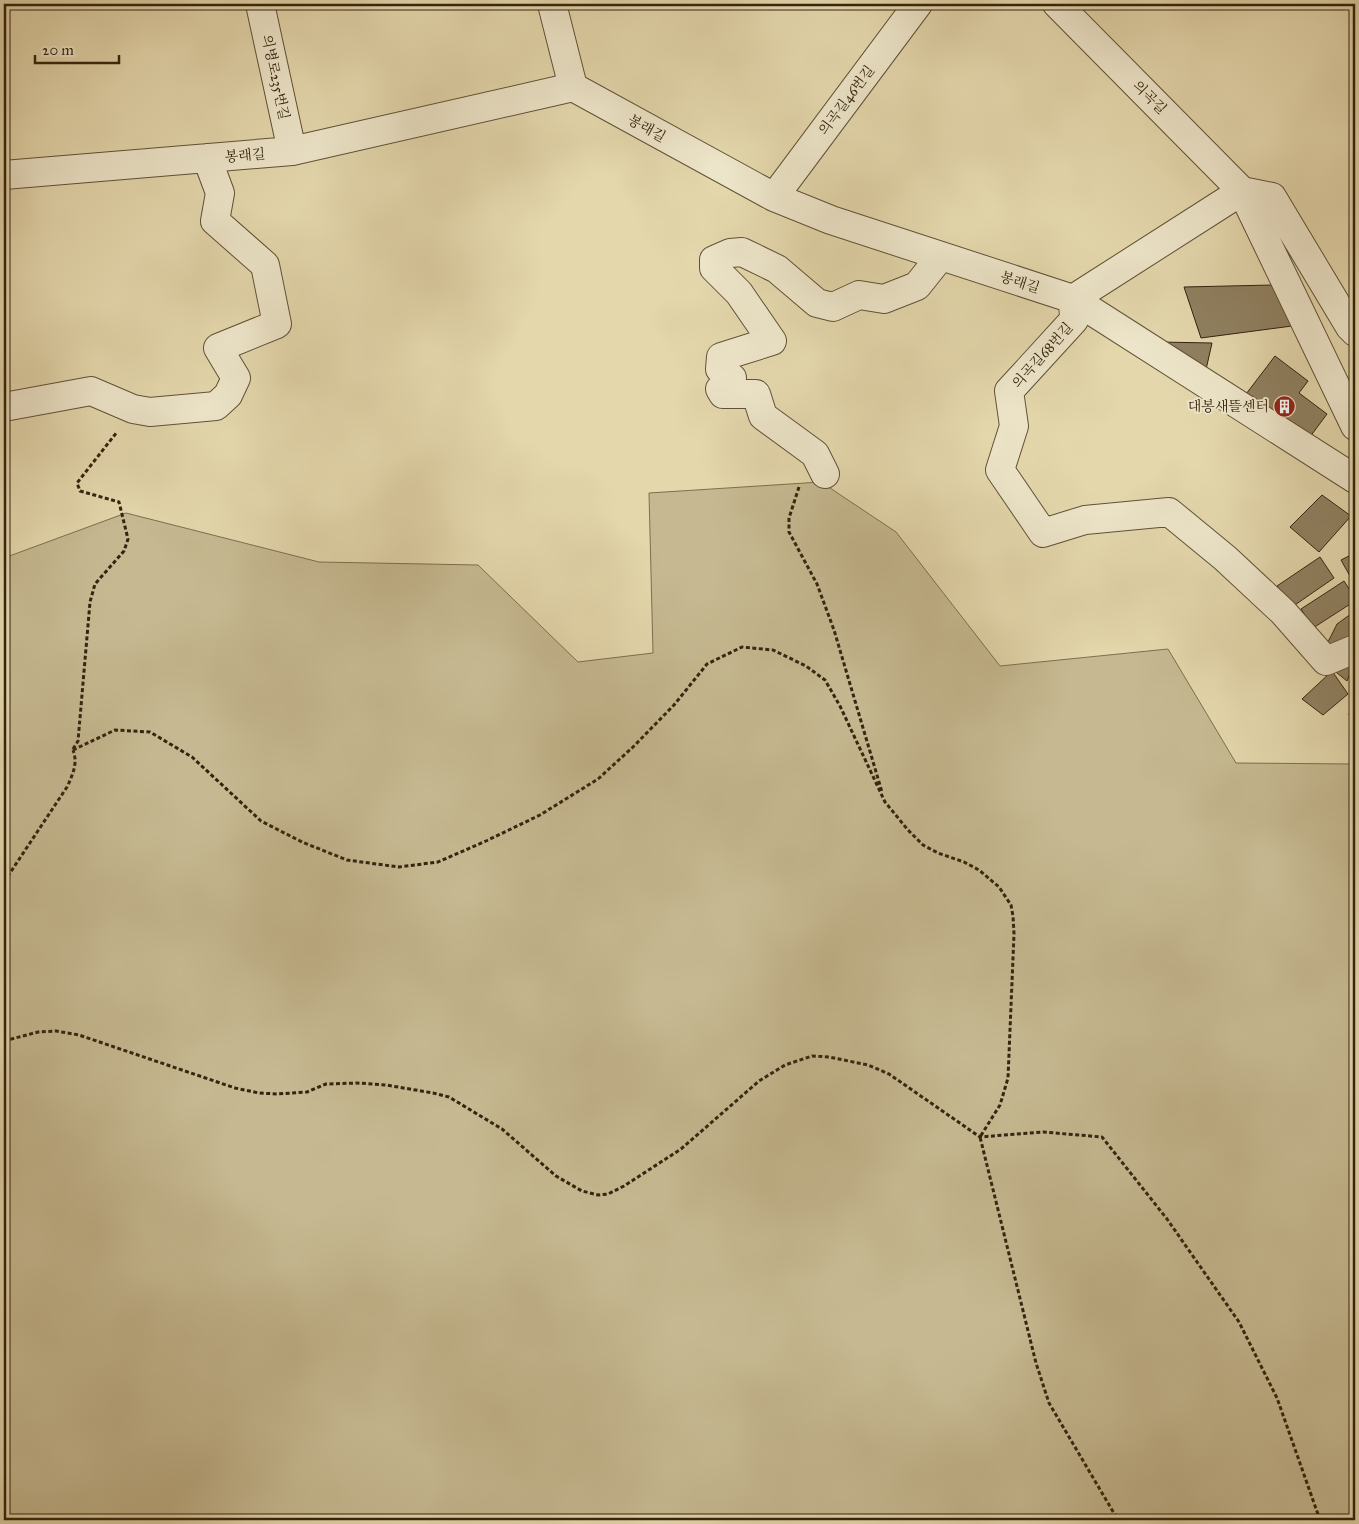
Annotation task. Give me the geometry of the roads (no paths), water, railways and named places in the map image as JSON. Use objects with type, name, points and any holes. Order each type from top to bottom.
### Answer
[{"type":"street","name":"의병로235번길","points":[[260,4],[292,151]]},
{"type":"street","points":[[552,4],[573,87]]},
{"type":"street","name":"의곡길46번길","points":[[774,197],[918,4]]},
{"type":"street","name":"의곡길","points":[[1057,4],[1242,191],[1355,426]]},
{"type":"street","name":"봉래길","points":[[4,175],[292,151],[573,87],[774,197],[831,220],[1073,300]]},
{"type":"street","points":[[4,408],[91,391],[134,410],[150,412],[216,406],[228,394],[236,378],[218,348],[277,324],[265,265],[215,221],[220,194],[207,158]]},
{"type":"street","points":[[1355,332],[1350,328],[1272,197],[1242,191],[1073,300],[1355,479]]},
{"type":"street","points":[[812,479],[815,454],[763,416],[756,394],[723,394],[720,388],[732,378],[720,369],[721,357],[772,341],[739,293],[714,268],[714,260],[730,253],[742,252],[777,269],[817,302],[833,307],[859,295],[884,299],[917,286],[941,256]]},
{"type":"street","name":"의곡길68번길","points":[[1073,300],[1074,320],[1009,391],[1014,426],[1000,470],[1043,533],[1085,520],[1169,512],[1225,558],[1283,612],[1326,661],[1355,649]]},
{"type":"place","name":"대봉새뜰센터","points":[[1285,406]]}]
